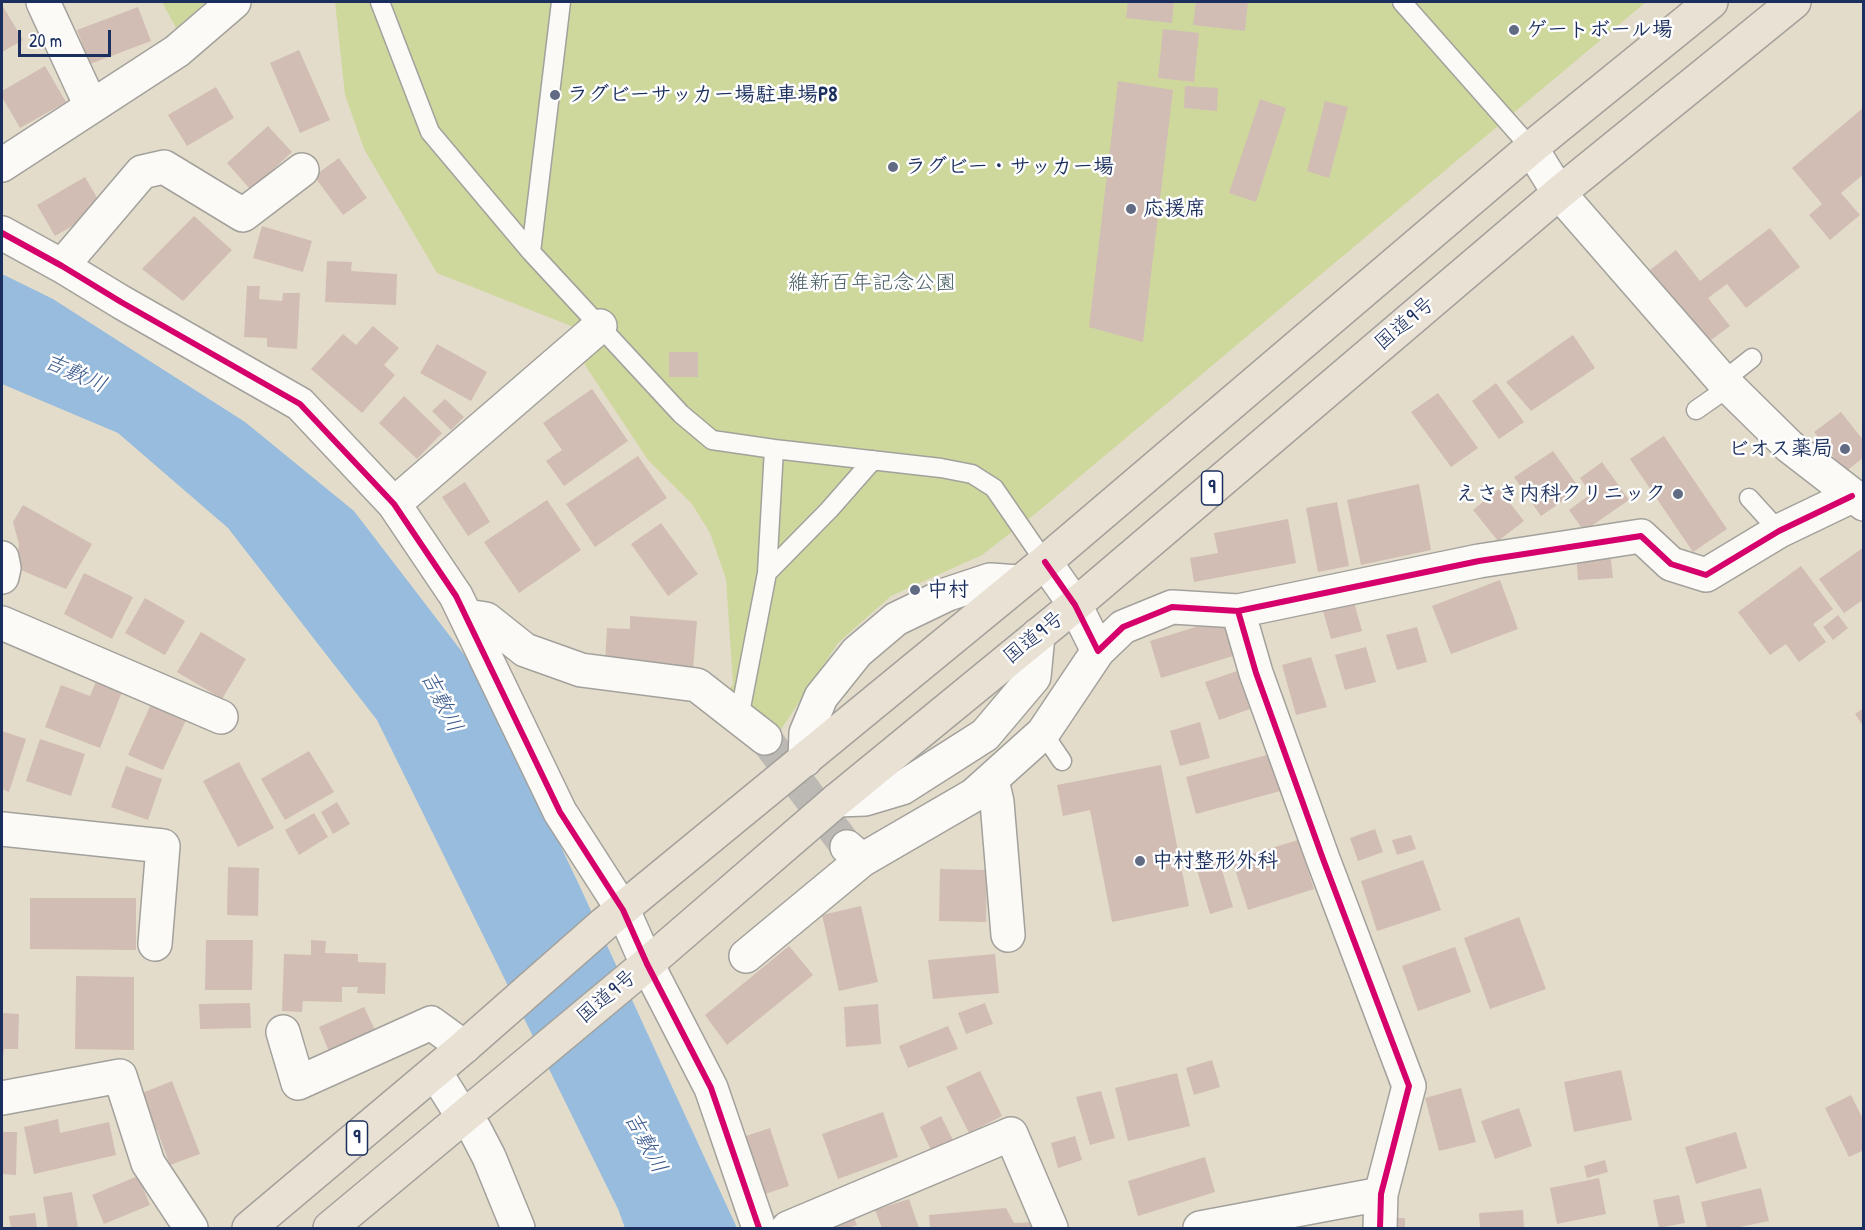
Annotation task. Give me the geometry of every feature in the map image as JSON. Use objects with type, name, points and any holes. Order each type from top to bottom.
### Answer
[{"type":"highway","name":"9","points":[[249,1228],[435,1072],[614,917],[1045,562],[1531,148],[1712,2]]},
{"type":"highway","name":"国道9号","points":[[330,1228],[639,971],[837,800],[1075,605],[1559,194],[1794,2]]},
{"type":"street","points":[[43,2],[91,106]]},
{"type":"street","points":[[2,165],[177,51],[220,7]]},
{"type":"street","points":[[1531,148],[1559,194],[1726,384],[1789,446],[1858,500]]},
{"type":"street","points":[[62,266],[142,172],[164,166],[243,215],[302,170]]},
{"type":"street","points":[[2,233],[300,404],[394,504],[456,596],[639,971],[711,1088],[759,1228]]},
{"type":"street","points":[[394,504],[600,326]]},
{"type":"street","points":[[746,956],[855,854],[974,795],[992,780],[1043,733],[1098,651],[1123,627],[1172,607],[1238,611],[1479,561],[1641,536],[1671,564],[1706,575],[1779,531],[1858,500]]},
{"type":"street","points":[[2,558],[2,577]]},
{"type":"street","points":[[1045,562],[1075,605],[1098,651]]},
{"type":"street","points":[[805,760],[806,733],[821,697],[857,652],[896,619],[948,594],[990,580],[1019,582]]},
{"type":"street","points":[[1238,611],[1256,673],[1409,1086],[1381,1194],[1380,1228]]},
{"type":"street","points":[[466,616],[486,619],[525,650],[581,670],[697,685],[765,738]]},
{"type":"street","points":[[2,623],[221,717]]},
{"type":"street","points":[[837,800],[865,799],[902,788],[985,735],[1034,677],[1038,635]]},
{"type":"street","points":[[992,780],[997,802],[1008,935]]},
{"type":"street","points":[[2,829],[162,846],[155,944]]},
{"type":"street","points":[[284,1032],[298,1083],[431,1023],[464,1047]]},
{"type":"street","points":[[435,1072],[463,1117],[475,1130],[489,1157],[518,1228]]},
{"type":"street","points":[[2,1098],[120,1076],[148,1163],[191,1228]]},
{"type":"street","points":[[788,1228],[1011,1134],[1051,1228]]},
{"type":"street","points":[[1200,1228],[1381,1194]]},
{"type":"lane","points":[[380,2],[430,132],[531,252],[681,414],[712,440],[941,468],[972,474],[994,488],[1045,562]]},
{"type":"lane","points":[[531,252],[561,2]]},
{"type":"lane","points":[[1402,2],[1531,148]]},
{"type":"lane","points":[[1696,410],[1752,358]]},
{"type":"lane","points":[[739,718],[767,573],[774,449]]},
{"type":"lane","points":[[767,573],[829,510],[873,460]]},
{"type":"lane","points":[[1749,498],[1779,531]]},
{"type":"lane","points":[[1043,733],[1062,761]]},
{"type":"green space","points":[[162,2],[207,2],[176,28]]},
{"type":"green space","name":"維新百年記念公園","points":[[335,2],[1646,2],[1034,515],[982,555],[891,596],[838,643],[780,731],[725,695],[733,684],[726,579],[710,533],[692,504],[648,460],[585,365],[576,328],[437,273],[364,149],[345,95]]},
{"type":"water","name":"吉敷川","points":[[2,274],[53,299],[245,422],[354,511],[479,674],[737,1228],[625,1228],[618,1209],[377,720],[228,528],[118,433],[2,384]]},
{"type":"building","points":[[1128,2],[1174,2],[1172,23],[1126,18]]},
{"type":"building","points":[[1196,2],[1248,2],[1245,31],[1193,25]]},
{"type":"building","points":[[2,5],[23,40],[2,52]]},
{"type":"building","points":[[138,7],[151,41],[90,64],[77,30]]},
{"type":"building","points":[[1163,29],[1199,33],[1194,82],[1158,78]]},
{"type":"building","points":[[299,50],[330,120],[300,133],[270,63]]},
{"type":"building","points":[[45,66],[66,102],[20,128],[2,97],[2,91]]},
{"type":"building","name":"応援席","points":[[1118,81],[1173,90],[1143,342],[1089,327]]},
{"type":"building","points":[[1185,86],[1218,88],[1217,111],[1184,108]]},
{"type":"building","points":[[216,87],[234,118],[187,146],[168,115]]},
{"type":"building","points":[[1260,99],[1286,108],[1256,202],[1229,193]]},
{"type":"building","points":[[1325,101],[1348,107],[1329,178],[1307,171]]},
{"type":"building","points":[[1864,107],[1864,174],[1841,193],[1860,215],[1830,240],[1809,215],[1822,204],[1792,168]]},
{"type":"building","points":[[268,126],[292,152],[251,190],[227,163]]},
{"type":"building","points":[[339,158],[367,198],[343,215],[314,176]]},
{"type":"building","points":[[85,177],[103,208],[55,236],[37,205]]},
{"type":"building","points":[[194,216],[232,250],[183,301],[142,269]]},
{"type":"building","points":[[262,226],[312,241],[303,272],[253,258]]},
{"type":"building","points":[[1770,228],[1800,267],[1746,308],[1727,284],[1708,298],[1730,326],[1707,343],[1650,270],[1676,250],[1700,281]]},
{"type":"building","points":[[327,261],[352,262],[351,271],[397,274],[396,305],[325,302]]},
{"type":"building","points":[[247,286],[260,286],[259,299],[282,301],[283,293],[300,293],[297,349],[267,347],[267,338],[244,337]]},
{"type":"building","points":[[373,326],[399,348],[384,365],[395,375],[362,413],[311,369],[343,334],[356,345]]},
{"type":"building","points":[[1573,335],[1595,368],[1531,411],[1506,382]]},
{"type":"building","points":[[437,344],[487,372],[471,401],[420,373]]},
{"type":"building","points":[[669,352],[698,352],[698,377],[669,377]]},
{"type":"building","points":[[1496,383],[1524,422],[1499,439],[1472,401]]},
{"type":"building","points":[[592,389],[628,441],[564,486],[546,461],[562,450],[543,423]]},
{"type":"building","points":[[1438,393],[1478,448],[1451,467],[1411,412]]},
{"type":"building","points":[[404,396],[442,433],[417,459],[379,423]]},
{"type":"building","points":[[445,399],[464,417],[451,430],[432,411]]},
{"type":"building","name":"ビオス薬局","points":[[1841,412],[1864,441],[1864,457],[1845,472],[1814,432]]},
{"type":"building","name":"えさき内科クリニック","points":[[1664,436],[1727,529],[1693,552],[1630,459]]},
{"type":"building","points":[[1553,451],[1580,489],[1541,516],[1514,477]]},
{"type":"building","points":[[638,456],[667,498],[595,547],[566,504]]},
{"type":"building","points":[[1602,462],[1629,500],[1584,531],[1569,510],[1591,494],[1580,478]]},
{"type":"building","points":[[465,482],[490,522],[468,536],[442,497]]},
{"type":"building","points":[[1419,484],[1431,550],[1361,565],[1347,500]]},
{"type":"building","points":[[1499,489],[1524,521],[1498,541],[1473,510]]},
{"type":"building","points":[[547,500],[581,550],[519,593],[484,542]]},
{"type":"building","points":[[1337,502],[1349,566],[1318,572],[1306,508]]},
{"type":"building","points":[[23,505],[92,544],[66,589],[16,568],[19,544],[13,522]]},
{"type":"building","points":[[1288,519],[1296,563],[1194,582],[1190,558],[1218,553],[1214,533]]},
{"type":"building","points":[[661,523],[698,574],[668,596],[631,544]]},
{"type":"building","points":[[1864,547],[1864,599],[1844,613],[1819,579]]},
{"type":"building","points":[[1610,551],[1613,578],[1578,580],[1576,553]]},
{"type":"building","points":[[1801,566],[1833,609],[1813,624],[1826,642],[1799,662],[1786,644],[1770,655],[1738,612]]},
{"type":"building","points":[[84,573],[133,597],[112,639],[64,614]]},
{"type":"building","points":[[1500,580],[1518,629],[1451,654],[1432,606]]},
{"type":"building","points":[[1352,595],[1362,631],[1331,639],[1321,604]]},
{"type":"building","points":[[145,598],[185,621],[165,655],[125,633]]},
{"type":"building","points":[[1838,615],[1848,628],[1833,640],[1823,627]]},
{"type":"building","points":[[630,616],[697,621],[693,669],[605,663],[607,628],[630,629]]},
{"type":"building","points":[[1222,619],[1233,656],[1161,678],[1150,641]]},
{"type":"building","points":[[1417,627],[1427,662],[1397,670],[1386,635]]},
{"type":"building","points":[[201,632],[246,659],[222,699],[177,672]]},
{"type":"building","points":[[1366,647],[1376,682],[1345,690],[1335,655]]},
{"type":"building","points":[[1311,657],[1327,707],[1296,715],[1282,665]]},
{"type":"building","points":[[1237,671],[1250,709],[1219,720],[1205,682]]},
{"type":"building","points":[[97,679],[123,689],[100,748],[45,727],[61,685],[90,696]]},
{"type":"building","points":[[152,702],[187,718],[163,770],[128,755]]},
{"type":"building","points":[[1864,708],[1864,727],[1855,714]]},
{"type":"building","points":[[1200,722],[1210,758],[1180,766],[1170,731]]},
{"type":"building","points":[[2,731],[26,739],[9,792],[2,789]]},
{"type":"building","points":[[40,739],[85,754],[71,796],[26,781]]},
{"type":"building","points":[[309,751],[334,792],[285,820],[261,779]]},
{"type":"building","points":[[1274,753],[1284,790],[1196,814],[1186,777]]},
{"type":"building","points":[[239,762],[274,828],[238,847],[203,781]]},
{"type":"building","name":"中村整形外科","points":[[1161,765],[1189,906],[1112,922],[1090,810],[1063,816],[1057,785]]},
{"type":"building","points":[[126,766],[162,779],[148,820],[111,807]]},
{"type":"building","points":[[337,802],[350,824],[333,834],[321,812]]},
{"type":"building","points":[[314,813],[328,837],[299,855],[285,830]]},
{"type":"building","points":[[1375,829],[1383,852],[1358,861],[1350,838]]},
{"type":"building","points":[[1411,835],[1416,849],[1397,855],[1392,840]]},
{"type":"building","points":[[1298,840],[1314,889],[1248,910],[1232,860]]},
{"type":"building","points":[[1219,860],[1233,907],[1210,914],[1196,867]]},
{"type":"building","points":[[1423,860],[1441,910],[1377,931],[1361,881]]},
{"type":"building","points":[[228,867],[259,868],[258,916],[227,915]]},
{"type":"building","points":[[940,869],[987,870],[986,922],[939,921]]},
{"type":"building","points":[[30,898],[136,898],[136,950],[30,949]]},
{"type":"building","points":[[861,906],[878,982],[839,991],[822,915]]},
{"type":"building","points":[[1519,917],[1546,989],[1490,1009],[1464,938]]},
{"type":"building","points":[[206,940],[253,940],[252,990],[205,990]]},
{"type":"building","points":[[311,940],[326,941],[325,953],[358,954],[358,962],[386,963],[385,994],[357,993],[358,987],[342,987],[342,1002],[303,1001],[302,1012],[282,1011],[284,954],[311,955]]},
{"type":"building","points":[[789,946],[813,975],[727,1045],[705,1015]]},
{"type":"building","points":[[1455,947],[1471,992],[1418,1011],[1402,966]]},
{"type":"building","points":[[995,954],[999,993],[933,999],[928,960]]},
{"type":"building","points":[[76,976],[134,977],[134,1050],[75,1049]]},
{"type":"building","points":[[250,1003],[251,1028],[200,1029],[199,1004]]},
{"type":"building","points":[[985,1003],[993,1024],[966,1034],[958,1013]]},
{"type":"building","points":[[878,1004],[881,1044],[846,1047],[844,1007]]},
{"type":"building","points":[[364,1007],[377,1034],[330,1054],[319,1027]]},
{"type":"building","points":[[2,1013],[19,1014],[18,1049],[4,1049],[3,1058],[2,1058]]},
{"type":"building","points":[[948,1026],[958,1049],[908,1068],[899,1046]]},
{"type":"building","points":[[1212,1060],[1220,1087],[1194,1095],[1186,1068]]},
{"type":"building","points":[[1621,1070],[1632,1120],[1574,1132],[1564,1082]]},
{"type":"building","points":[[980,1071],[1002,1116],[969,1133],[946,1087]]},
{"type":"building","points":[[1177,1073],[1190,1126],[1128,1141],[1115,1088]]},
{"type":"building","points":[[172,1081],[200,1154],[170,1165],[157,1130],[150,1133],[135,1096]]},
{"type":"building","points":[[1461,1088],[1476,1142],[1439,1151],[1425,1098]]},
{"type":"building","points":[[1101,1091],[1115,1138],[1090,1145],[1076,1097]]},
{"type":"building","points":[[1851,1095],[1864,1121],[1864,1150],[1849,1157],[1825,1108]]},
{"type":"building","points":[[1519,1108],[1532,1146],[1495,1159],[1481,1121]]},
{"type":"building","points":[[883,1112],[898,1157],[838,1179],[822,1134]]},
{"type":"building","points":[[941,1116],[954,1142],[932,1152],[920,1127]]},
{"type":"building","points":[[58,1119],[60,1133],[109,1122],[116,1155],[34,1174],[24,1127]]},
{"type":"building","points":[[770,1128],[789,1186],[759,1196],[740,1138]]},
{"type":"building","points":[[2,1132],[17,1132],[16,1175],[2,1174]]},
{"type":"building","points":[[1736,1132],[1747,1168],[1696,1184],[1685,1147]]},
{"type":"building","points":[[1075,1136],[1082,1160],[1058,1168],[1051,1143]]},
{"type":"building","points":[[1205,1157],[1215,1192],[1138,1216],[1128,1181]]},
{"type":"building","points":[[1605,1160],[1608,1172],[1587,1178],[1584,1166]]},
{"type":"building","points":[[138,1176],[150,1205],[104,1224],[92,1195]]},
{"type":"building","points":[[1599,1178],[1606,1214],[1557,1224],[1550,1188]]},
{"type":"building","points":[[1761,1188],[1769,1221],[1735,1228],[1707,1228],[1701,1202]]},
{"type":"building","points":[[72,1192],[78,1228],[48,1228],[43,1197]]},
{"type":"building","points":[[1679,1195],[1685,1223],[1659,1228],[1653,1200]]},
{"type":"building","points":[[909,1199],[919,1228],[882,1228],[875,1210]]},
{"type":"building","points":[[850,1207],[857,1225],[847,1228],[825,1228]]},
{"type":"building","points":[[1006,1208],[1014,1223],[1039,1222],[1039,1228],[930,1228],[929,1215]]},
{"type":"building","points":[[1523,1210],[1524,1228],[1480,1228],[1479,1213]]},
{"type":"building","points":[[35,1213],[37,1228],[11,1228],[9,1216]]},
{"type":"building","points":[[1391,1218],[1405,1218],[1405,1228],[1391,1228]]},
{"type":"tunnel","points":[[765,738],[847,847]]},
{"type":"cycle path","points":[[2,233],[300,404],[394,504],[456,596],[560,812],[623,910],[647,964],[711,1088],[759,1228]]},
{"type":"cycle path","points":[[1238,611],[1479,561],[1641,536],[1671,564],[1706,575],[1779,531],[1852,496]]},
{"type":"cycle path","points":[[1045,562],[1075,605],[1098,651],[1123,627],[1172,607],[1238,611],[1256,673],[1409,1086],[1381,1194],[1380,1228]]},
{"type":"place","name":"ゲートボール場","points":[[1514,30]]},
{"type":"place","name":"ラグビーサッカー場駐車場P8","points":[[555,95]]},
{"type":"place","name":"ラグビー・サッカー場","points":[[893,167]]},
{"type":"place","name":"応援席","points":[[1131,209]]},
{"type":"place","name":"ビオス薬局","points":[[1845,449]]},
{"type":"place","name":"えさき内科クリニック","points":[[1678,494]]},
{"type":"place","name":"中村","points":[[915,590]]},
{"type":"place","name":"中村整形外科","points":[[1140,861]]}]
